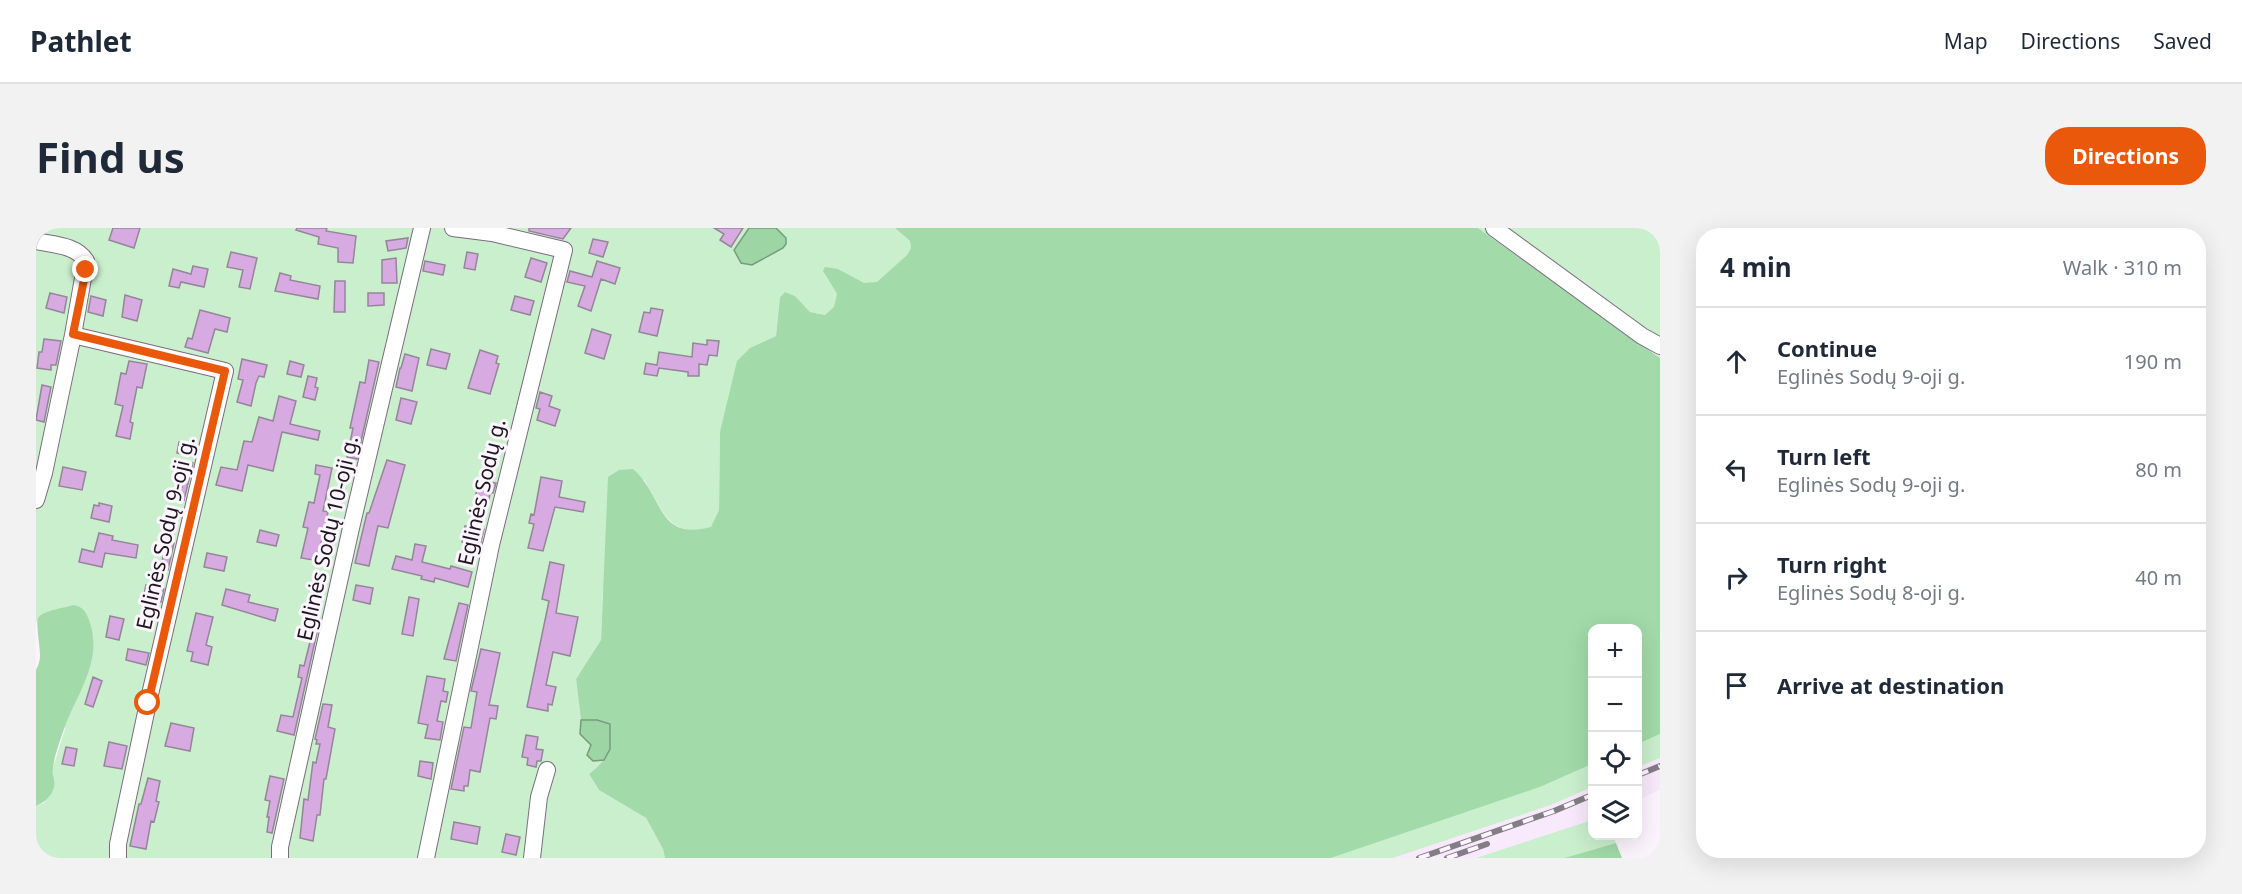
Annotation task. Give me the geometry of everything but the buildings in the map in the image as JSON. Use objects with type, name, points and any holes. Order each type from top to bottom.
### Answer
[{"type":"street","name":"Eglinės Sodų 10-oji g.","points":[[280,858],[280,846],[351,528],[422,228]]},
{"type":"street","name":"Eglinės Sodų g.","points":[[426,858],[491,545],[564,250],[492,233],[453,228]]},
{"type":"street","points":[[1494,228],[1642,336],[1660,346]]},
{"type":"street","points":[[36,241],[75,249],[86,261],[44,473],[36,500]]},
{"type":"street","name":"Eglinės Sodų 9-oji g.","points":[[73,334],[225,371],[148,703],[118,844],[118,858]]},
{"type":"street","points":[[532,858],[539,797],[547,771]]},
{"type":"shaded area","points":[[36,228],[895,228],[910,241],[911,248],[907,255],[877,283],[864,284],[838,269],[824,272],[837,294],[835,307],[825,315],[810,312],[795,296],[785,292],[780,297],[776,336],[750,348],[720,432],[719,510],[711,528],[685,529],[676,525],[662,511],[644,479],[603,590],[601,640],[576,679],[581,720],[610,724],[608,753],[602,763],[589,774],[599,790],[646,818],[663,849],[665,858],[36,858],[36,806],[44,803],[55,780],[52,771],[65,729],[36,620]]},
{"type":"shaded area","points":[[749,228],[776,228],[786,238],[786,244],[783,248],[752,265],[741,263],[734,250]]},
{"type":"shaded area","points":[[895,228],[1478,228],[1660,358],[1660,734],[1642,742],[1642,624],[1588,624],[1588,766],[1540,787],[1331,858],[665,858],[663,849],[646,818],[599,790],[589,774],[605,758],[610,740],[610,724],[597,720],[581,720],[576,679],[601,640],[608,477],[619,470],[633,469],[651,492],[663,514],[671,522],[680,528],[693,530],[711,527],[719,510],[720,432],[737,361],[750,348],[776,336],[780,297],[785,292],[795,296],[810,312],[825,315],[834,307],[837,294],[823,271],[825,267],[838,269],[864,283],[877,282],[907,255],[911,248],[910,241]]},
{"type":"shaded area","points":[[1478,228],[1660,228],[1660,358],[1653,351]]},
{"type":"shaded area","points":[[74,605],[84,610],[89,620],[93,635],[91,663],[57,749],[53,771],[55,783],[53,791],[36,806],[36,670],[40,656],[38,618],[49,611]]},
{"type":"shaded area","points":[[581,720],[597,720],[610,724],[610,749],[604,760],[593,761],[587,755],[591,745],[580,734]]},
{"type":"shaded area","points":[[1660,734],[1660,758],[1642,765],[1642,742]]},
{"type":"shaded area","points":[[1660,758],[1660,790],[1642,798],[1642,786],[1642,765]]},
{"type":"shaded area","points":[[1588,766],[1588,789],[1551,805],[1393,858],[1331,858],[1540,787]]},
{"type":"shaded area","points":[[1588,789],[1588,821],[1476,858],[1393,858],[1551,805]]},
{"type":"shaded area","points":[[1588,821],[1588,840],[1615,840],[1616,843],[1564,858],[1476,858]]},
{"type":"shaded area","points":[[1616,843],[1622,858],[1564,858]]},
{"type":"railway","points":[[1642,773],[1660,766]]},
{"type":"railway","points":[[1419,858],[1554,811],[1588,797]]},
{"type":"railway","points":[[1447,858],[1487,844]]},
{"type":"route","points":[[86,270],[73,334],[225,371],[148,703]]}]
